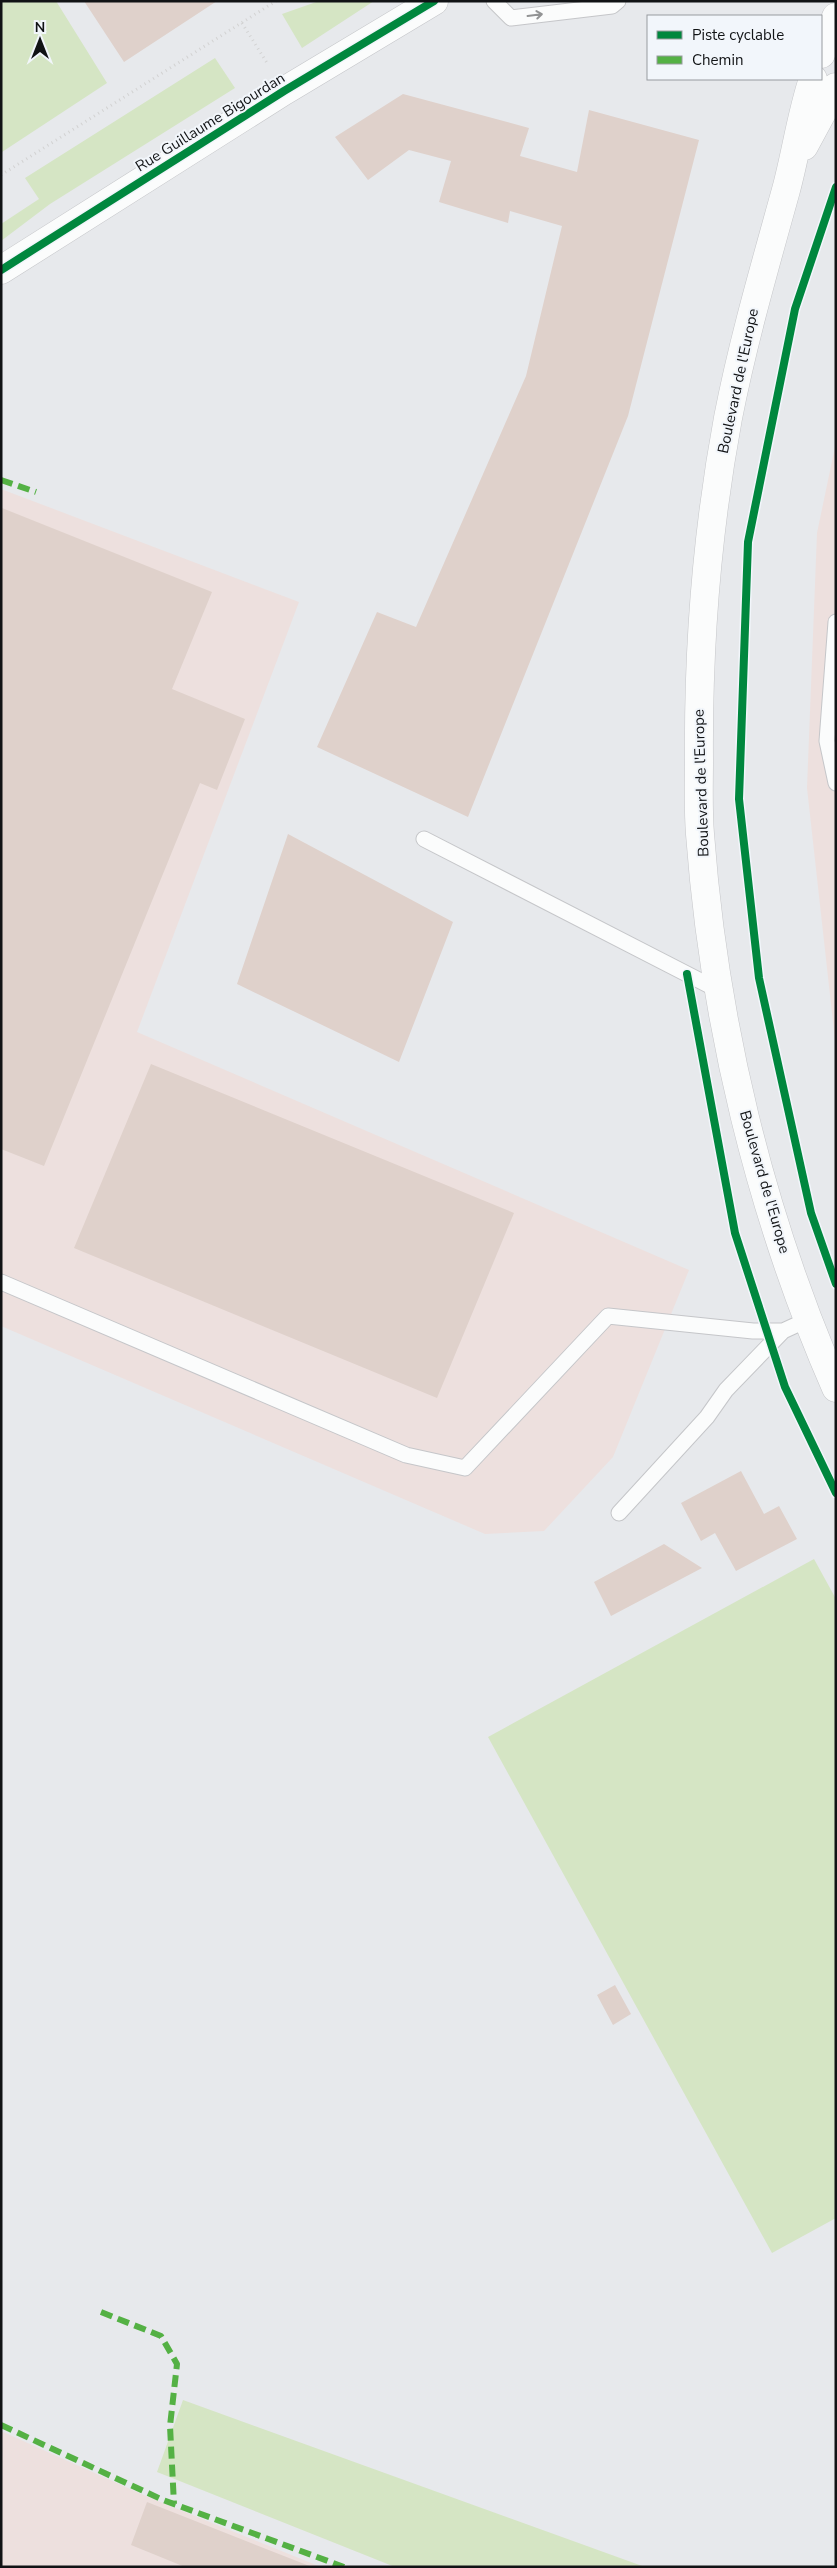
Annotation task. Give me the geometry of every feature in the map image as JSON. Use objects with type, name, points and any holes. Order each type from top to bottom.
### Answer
[{"type":"main road","name":"Rue Guillaume Bigourdan","points":[[1,270],[284,91],[434,1]]},
{"type":"main road","points":[[822,52],[836,17]]},
{"type":"main road","name":"Boulevard de l'Europe","points":[[813,80],[802,110],[792,170],[741,356],[718,481],[702,617],[698,690],[700,833],[720,991],[734,1070],[795,1326],[836,1388]]},
{"type":"main road","name":"Boulevard de l'Europe","points":[[792,170],[836,87]]},
{"type":"lane","points":[[494,1],[511,18],[612,6],[618,1]]},
{"type":"lane","points":[[836,622],[827,741],[836,783]]},
{"type":"lane","points":[[424,839],[720,991]]},
{"type":"lane","points":[[1,1282],[406,1455],[465,1468],[608,1316],[753,1331],[795,1326]]},
{"type":"lane","points":[[619,1513],[707,1417],[726,1390],[795,1326]]},
{"type":"path","points":[[1,175],[276,1]]},
{"type":"path","points":[[242,23],[284,91]]},
{"type":"shaded area","points":[[836,442],[836,1049],[807,788],[817,533]]},
{"type":"shaded area","points":[[1,489],[299,602],[137,1032],[689,1270],[613,1457],[544,1531],[485,1534],[1,1326]]},
{"type":"shaded area","points":[[1,2431],[148,2497],[321,2567],[1,2567]]},
{"type":"green space","points":[[1,1],[56,1],[107,83],[2,152]]},
{"type":"green space","points":[[319,1],[374,1],[302,48],[282,14]]},
{"type":"green space","points":[[215,58],[235,88],[50,204],[1,241],[1,224],[39,199],[25,178]]},
{"type":"green space","points":[[814,1559],[836,1599],[836,2218],[772,2253],[488,1737]]},
{"type":"green space","points":[[183,2400],[645,2567],[395,2567],[157,2472]]},
{"type":"building","points":[[84,1],[217,1],[124,62]]},
{"type":"building","points":[[403,94],[529,128],[520,156],[577,172],[589,110],[699,140],[628,416],[468,817],[317,747],[377,612],[416,627],[526,376],[562,226],[510,211],[508,223],[439,202],[451,161],[409,150],[368,180],[335,137]]},
{"type":"building","points":[[2,508],[212,592],[172,689],[245,719],[217,790],[200,783],[44,1166],[1,1149]]},
{"type":"building","points":[[288,834],[453,922],[399,1062],[237,984]]},
{"type":"building","points":[[151,1064],[514,1213],[437,1398],[74,1248]]},
{"type":"building","points":[[741,1471],[764,1514],[779,1506],[797,1539],[736,1571],[715,1533],[701,1541],[681,1503]]},
{"type":"building","points":[[664,1544],[702,1568],[611,1616],[594,1582]]},
{"type":"building","points":[[615,1985],[631,2014],[613,2025],[597,1995]]},
{"type":"building","points":[[147,2502],[312,2567],[185,2567],[131,2545]]},
{"type":"marked path","points":[[1,480],[36,492]]},
{"type":"marked path","points":[[101,2312],[161,2336],[177,2364],[170,2426],[174,2504]]},
{"type":"marked path","points":[[1,2425],[163,2500],[344,2567]]},
{"type":"cycle path","points":[[1,270],[284,91],[434,1]]},
{"type":"cycle path","points":[[836,187],[795,309],[748,542],[739,799],[759,978],[811,1213],[836,1284]]},
{"type":"cycle path","points":[[687,974],[735,1233],[785,1387],[836,1493]]}]
